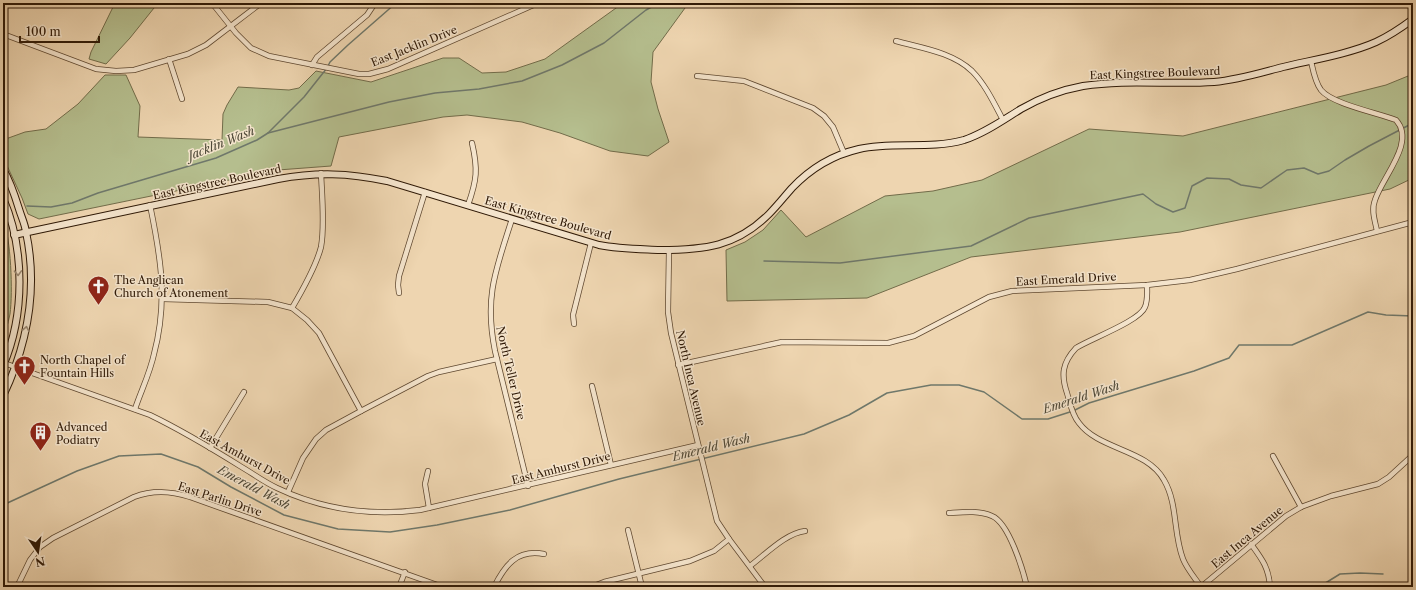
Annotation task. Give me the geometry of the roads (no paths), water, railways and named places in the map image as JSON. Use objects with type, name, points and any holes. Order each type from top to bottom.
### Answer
[{"type":"street","name":"East Jacklin Drive","points":[[212,3],[251,48],[269,56],[359,74],[378,72],[538,3]]},
{"type":"street","points":[[3,34],[106,71],[134,70],[188,54],[206,45],[261,3]]},
{"type":"street","points":[[312,65],[317,57],[367,15],[375,3]]},
{"type":"street","name":"East Kingstree Boulevard","points":[[14,235],[26,231],[278,179],[300,175],[345,174],[373,178],[425,192],[591,243],[623,248],[687,250],[707,248],[740,236],[754,227],[767,216],[810,171],[829,159],[844,153],[872,147],[949,143],[974,136],[1043,98],[1082,86],[1111,83],[1224,81],[1311,61],[1375,42],[1394,32],[1413,19]]},
{"type":"street","points":[[896,41],[945,55],[965,66],[977,77],[1003,120]]},
{"type":"street","points":[[169,59],[182,99]]},
{"type":"street","points":[[1311,61],[1318,85],[1324,93],[1340,102],[1396,120],[1402,123],[1407,130]]},
{"type":"street","points":[[697,76],[744,81],[813,108],[824,116],[834,128],[844,153]]},
{"type":"street","points":[[468,205],[477,177],[472,143]]},
{"type":"street","points":[[1378,231],[1373,211],[1375,200],[1382,186],[1401,160]]},
{"type":"street","points":[[3,169],[16,200],[26,231],[31,272],[29,309],[23,344],[16,366],[3,396]]},
{"type":"street","points":[[292,308],[316,263],[321,248],[321,174]]},
{"type":"street","points":[[399,293],[399,276],[425,192]]},
{"type":"street","points":[[3,198],[7,207],[14,235],[19,274],[18,307],[14,330],[4,364]]},
{"type":"street","points":[[135,409],[154,356],[160,325],[162,298],[160,257],[150,206]]},
{"type":"street","name":"North Teller Drive","points":[[512,219],[494,275],[490,300],[491,329],[528,486]]},
{"type":"street","name":"East Emerald Drive","points":[[678,365],[782,342],[888,343],[914,336],[988,297],[1012,291],[1147,285],[1190,280],[1237,270],[1413,222]]},
{"type":"street","points":[[574,324],[573,315],[591,243]]},
{"type":"street","name":"North Inca Avenue","points":[[670,250],[668,312],[671,332],[717,521],[765,587]]},
{"type":"street","points":[[1147,285],[1145,307],[1139,314],[1129,321],[1076,348],[1066,361],[1062,372],[1062,380],[1075,419],[1080,425],[1102,440],[1141,459],[1163,478],[1171,496],[1183,559],[1188,569],[1201,587]]},
{"type":"street","points":[[162,298],[268,302],[292,308],[307,320],[319,333],[360,411]]},
{"type":"street","points":[[288,492],[303,458],[316,439],[326,430],[428,376],[497,358]]},
{"type":"street","name":"East Amhurst Drive","points":[[4,364],[16,366],[135,409],[166,423],[277,488],[320,504],[352,510],[393,513],[429,508],[698,445]]},
{"type":"street","points":[[592,386],[611,465]]},
{"type":"street","points":[[210,448],[244,392]]},
{"type":"street","name":"East Inca Avenue","points":[[1201,587],[1286,516],[1301,507],[1331,496],[1378,484],[1389,477],[1413,455]]},
{"type":"street","points":[[1273,456],[1301,507]]},
{"type":"street","points":[[428,471],[425,484],[429,508]]},
{"type":"street","name":"East Parlin Drive","points":[[17,587],[35,552],[53,538],[134,497],[162,492],[176,493],[190,497],[405,572],[443,587]]},
{"type":"street","points":[[949,513],[967,511],[986,513],[994,516],[1002,523],[1011,540],[1027,587]]},
{"type":"street","points":[[628,530],[642,587]]},
{"type":"street","points":[[750,566],[787,538],[805,531]]},
{"type":"street","points":[[591,587],[604,582],[690,561],[714,551],[729,539]]},
{"type":"street","points":[[1251,544],[1264,561],[1269,575],[1270,587]]},
{"type":"street","points":[[494,587],[502,571],[510,562],[522,555],[537,552],[544,554]]},
{"type":"street","points":[[399,587],[405,572]]},
{"type":"street","points":[[3,584],[11,587]]},
{"type":"waterway","points":[[3,4],[62,3]]},
{"type":"waterway","name":"Jacklin Wash","points":[[27,206],[51,207],[72,203],[98,193],[216,158],[257,140],[268,133],[304,97],[330,62],[396,3]]},
{"type":"waterway","points":[[268,133],[389,102],[435,93],[479,89],[522,81],[562,65],[604,43],[646,10],[659,3]]},
{"type":"waterway","points":[[764,261],[840,263],[971,246],[1029,218],[1143,194],[1156,204],[1173,212],[1185,208],[1192,186],[1207,178],[1229,179],[1241,185],[1261,188],[1287,170],[1304,168],[1318,174],[1329,171],[1369,146],[1413,123]]},
{"type":"waterway","name":"Emerald Wash","points":[[3,505],[77,471],[119,456],[161,454],[198,467],[231,487],[284,515],[338,529],[390,532],[437,525],[510,510],[619,479],[804,434],[849,415],[887,393],[931,385],[959,385],[984,392],[1022,419],[1048,419],[1073,411],[1089,403],[1194,371],[1229,358],[1239,345],[1292,345],[1368,312],[1386,315],[1413,316]]},
{"type":"waterway","points":[[1319,587],[1340,574],[1383,574]]},
{"type":"place","name":"The Anglican Church of Atonement","points":[[99,306]]},
{"type":"place","name":"North Chapel of Fountain Hills","points":[[24,386]]},
{"type":"place","name":"Advanced Podiatry","points":[[40,452]]}]
